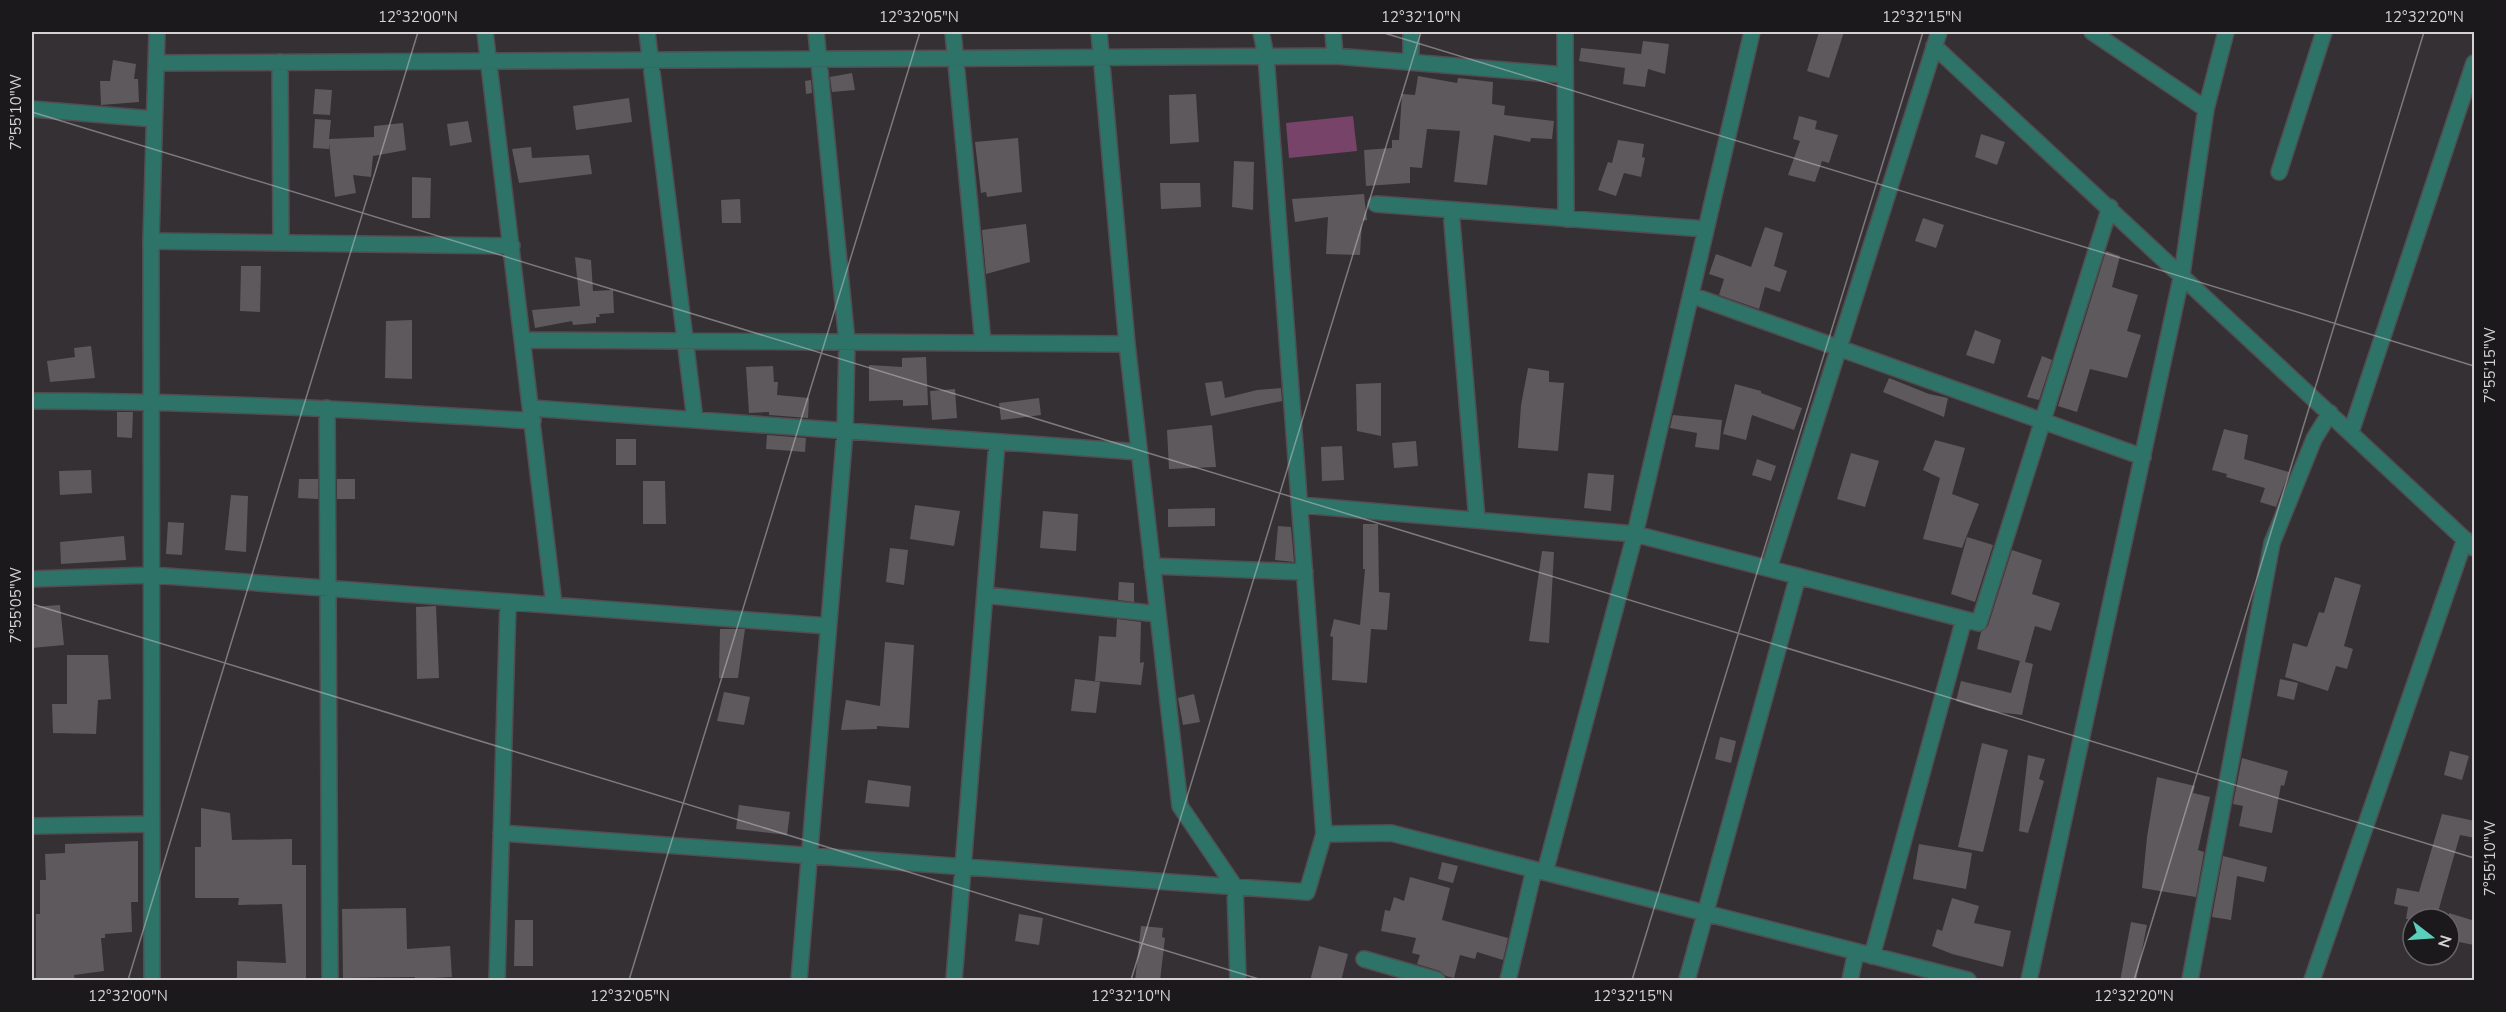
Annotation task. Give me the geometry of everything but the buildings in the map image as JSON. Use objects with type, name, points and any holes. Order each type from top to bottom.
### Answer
[{"type":"street","points":[[152,981],[151,241],[157,32]]},
{"type":"street","points":[[485,32],[554,605]]},
{"type":"street","points":[[647,32],[695,420]]},
{"type":"street","points":[[799,981],[845,431],[847,342],[816,32]]},
{"type":"street","points":[[953,32],[983,343]]},
{"type":"street","points":[[1099,32],[1127,344],[1180,806],[1235,887],[1238,981]]},
{"type":"street","points":[[501,833],[1307,892],[1324,834],[1266,56],[1261,32]]},
{"type":"street","points":[[1333,32],[1335,56]]},
{"type":"street","points":[[1411,32],[1411,62]]},
{"type":"street","points":[[1565,32],[1566,219]]},
{"type":"street","points":[[1508,981],[1635,534],[1752,32]]},
{"type":"street","points":[[2092,32],[2206,109]]},
{"type":"street","points":[[2029,981],[2182,274],[2206,109],[2226,32]]},
{"type":"street","points":[[2279,172],[2324,32]]},
{"type":"street","points":[[1769,568],[1936,39],[2110,207],[2470,544],[2312,981]]},
{"type":"street","points":[[156,63],[1335,56],[1565,75]]},
{"type":"street","points":[[280,63],[281,242]]},
{"type":"street","points":[[2351,432],[2475,63]]},
{"type":"street","points":[[32,109],[154,119]]},
{"type":"street","points":[[1376,204],[1706,229]]},
{"type":"street","points":[[1301,505],[1635,534],[1979,623],[2110,207]]},
{"type":"street","points":[[1451,210],[1478,520]]},
{"type":"street","points":[[151,241],[512,246]]},
{"type":"street","points":[[1691,295],[2143,457]]},
{"type":"street","points":[[523,340],[1127,344]]},
{"type":"street","points":[[32,401],[151,401],[695,420],[1139,452]]},
{"type":"street","points":[[327,408],[330,981]]},
{"type":"street","points":[[2190,981],[2272,543],[2314,439],[2330,413]]},
{"type":"street","points":[[954,981],[997,442]]},
{"type":"street","points":[[1152,566],[1305,572]]},
{"type":"street","points":[[32,579],[152,575],[828,626]]},
{"type":"street","points":[[1687,981],[1798,576]]},
{"type":"street","points":[[985,595],[1158,614]]},
{"type":"street","points":[[497,981],[508,602]]},
{"type":"street","points":[[1872,956],[1964,619]]},
{"type":"street","points":[[32,826],[152,824]]},
{"type":"street","points":[[1324,834],[1391,833],[1968,981]]},
{"type":"street","points":[[1850,981],[1856,952]]},
{"type":"street","points":[[1364,959],[1437,981]]},
{"type":"shaded area","points":[[1353,116],[1357,151],[1289,158],[1286,123]]}]
